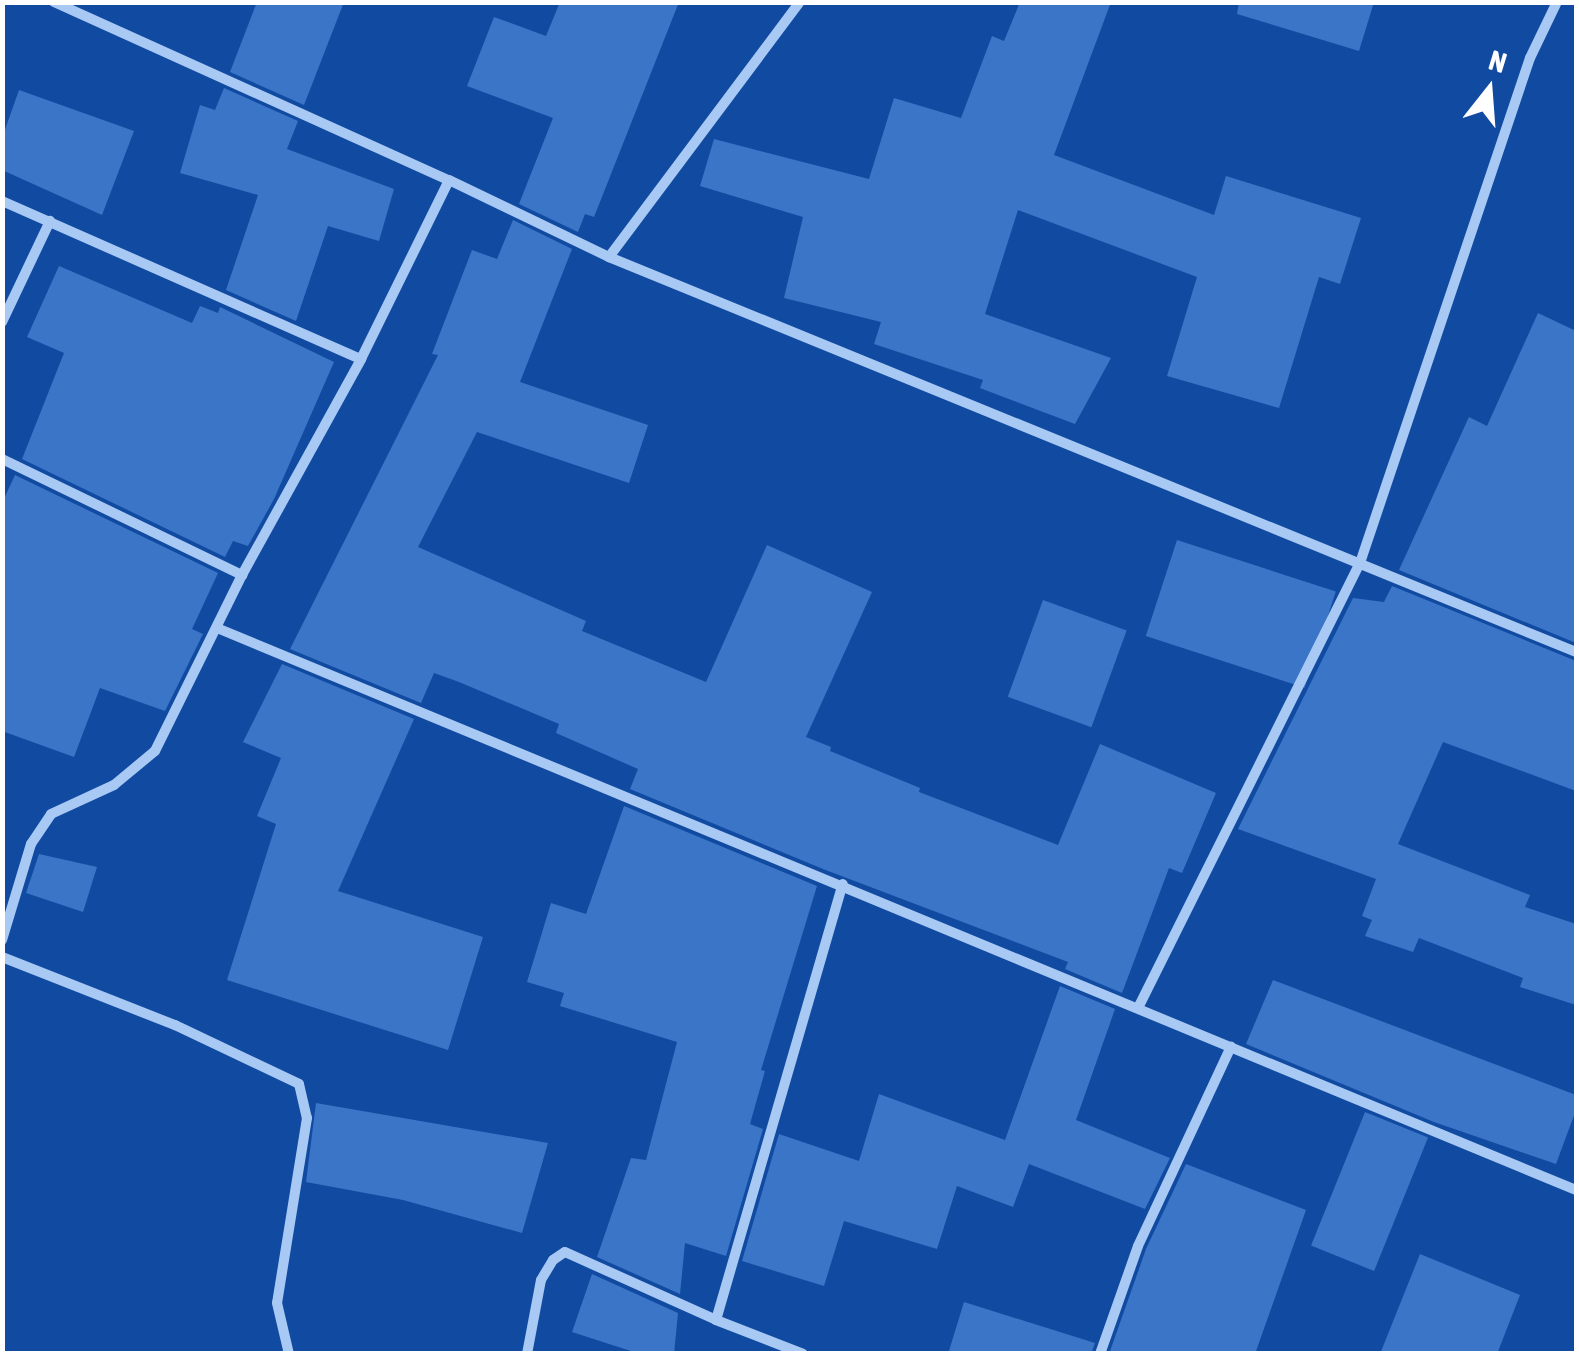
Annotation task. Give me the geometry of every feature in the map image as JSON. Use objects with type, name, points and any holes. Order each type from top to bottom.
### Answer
[{"type":"street","points":[[54,2],[449,180],[609,257],[1576,652]]},
{"type":"street","points":[[609,257],[800,2]]},
{"type":"street","points":[[1138,1008],[1360,563],[1530,58],[1558,2]]},
{"type":"street","points":[[2,940],[31,844],[51,814],[114,784],[154,751],[242,575],[361,359],[449,180]]},
{"type":"street","points":[[2,201],[361,359]]},
{"type":"street","points":[[2,322],[50,221]]},
{"type":"street","points":[[2,459],[242,575]]},
{"type":"street","points":[[217,628],[1576,1190]]},
{"type":"street","points":[[716,1320],[843,884]]},
{"type":"street","points":[[2,956],[175,1025],[299,1084],[307,1118],[277,1302],[289,1354]]},
{"type":"street","points":[[1100,1354],[1138,1246],[1232,1047]]},
{"type":"street","points":[[528,1354],[541,1280],[553,1260],[564,1252],[803,1354]]},
{"type":"building","points":[[257,2],[344,2],[304,105],[230,72]]},
{"type":"building","points":[[560,2],[679,2],[594,217],[585,214],[578,232],[519,204],[553,118],[467,86],[494,17],[546,36]]},
{"type":"building","points":[[1020,2],[1111,2],[1054,155],[1214,215],[1226,176],[1361,218],[1340,284],[1319,277],[1279,408],[1167,376],[1197,277],[1018,210],[985,314],[1111,358],[1075,424],[980,388],[983,380],[874,344],[881,322],[784,298],[803,217],[700,186],[714,139],[869,179],[894,98],[961,118],[992,36],[1004,41]]},
{"type":"building","points":[[1239,2],[1374,2],[1359,51],[1237,14]]},
{"type":"building","points":[[224,88],[298,121],[287,149],[394,189],[379,241],[328,226],[296,321],[226,290],[258,195],[180,173],[200,105],[215,110]]},
{"type":"building","points":[[19,90],[134,131],[102,215],[2,170],[2,138]]},
{"type":"building","points":[[513,220],[572,249],[520,382],[648,425],[629,483],[477,432],[418,547],[586,621],[582,631],[706,682],[767,545],[872,592],[806,737],[831,747],[830,751],[920,788],[919,792],[1058,845],[1100,744],[1216,793],[1182,873],[1169,868],[1122,993],[1065,969],[1068,962],[823,869],[630,789],[638,769],[556,733],[559,724],[459,682],[434,673],[421,703],[290,649],[438,355],[432,354],[472,250],[497,259]]},
{"type":"building","points":[[59,266],[192,323],[200,306],[218,313],[220,307],[334,362],[274,499],[248,546],[233,541],[225,557],[22,459],[64,353],[27,337]]},
{"type":"building","points":[[1538,313],[1576,331],[1576,643],[1399,570],[1469,417],[1487,426]]},
{"type":"building","points":[[15,475],[218,573],[192,629],[203,634],[165,711],[100,688],[74,757],[2,731],[2,503]]},
{"type":"building","points":[[1177,540],[1336,592],[1305,688],[1146,636]]},
{"type":"building","points":[[1392,586],[1576,661],[1576,791],[1443,742],[1398,844],[1530,895],[1525,907],[1576,924],[1576,1005],[1520,987],[1523,978],[1419,938],[1413,952],[1365,936],[1372,920],[1362,916],[1376,879],[1238,829],[1353,598],[1384,602]]},
{"type":"building","points":[[1043,600],[1127,630],[1091,727],[1008,697]]},
{"type":"building","points":[[282,664],[414,719],[338,891],[483,937],[448,1050],[227,980],[276,824],[257,816],[281,758],[243,742]]},
{"type":"building","points":[[624,806],[817,886],[761,1070],[765,1071],[750,1124],[763,1129],[726,1256],[685,1243],[680,1294],[597,1257],[631,1158],[646,1160],[677,1042],[560,1006],[564,993],[527,982],[551,903],[586,914]]},
{"type":"building","points":[[39,854],[97,867],[83,912],[26,893]]},
{"type":"building","points":[[1273,980],[1576,1095],[1576,1110],[1556,1164],[1434,1122],[1246,1044]]},
{"type":"building","points":[[1060,986],[1115,1009],[1076,1120],[1170,1158],[1145,1209],[1029,1164],[1013,1207],[957,1186],[937,1249],[844,1221],[824,1286],[742,1261],[779,1134],[859,1161],[879,1094],[1005,1140]]},
{"type":"building","points":[[316,1103],[548,1143],[522,1233],[403,1200],[306,1182]]},
{"type":"building","points":[[1365,1112],[1428,1137],[1374,1271],[1311,1246]]},
{"type":"building","points":[[1186,1164],[1306,1210],[1255,1354],[1109,1354],[1146,1249]]},
{"type":"building","points":[[1420,1254],[1520,1295],[1497,1354],[1380,1354]]},
{"type":"building","points":[[592,1274],[678,1313],[674,1354],[640,1354],[572,1332]]},
{"type":"building","points":[[964,1302],[1095,1343],[1091,1354],[948,1354]]}]
